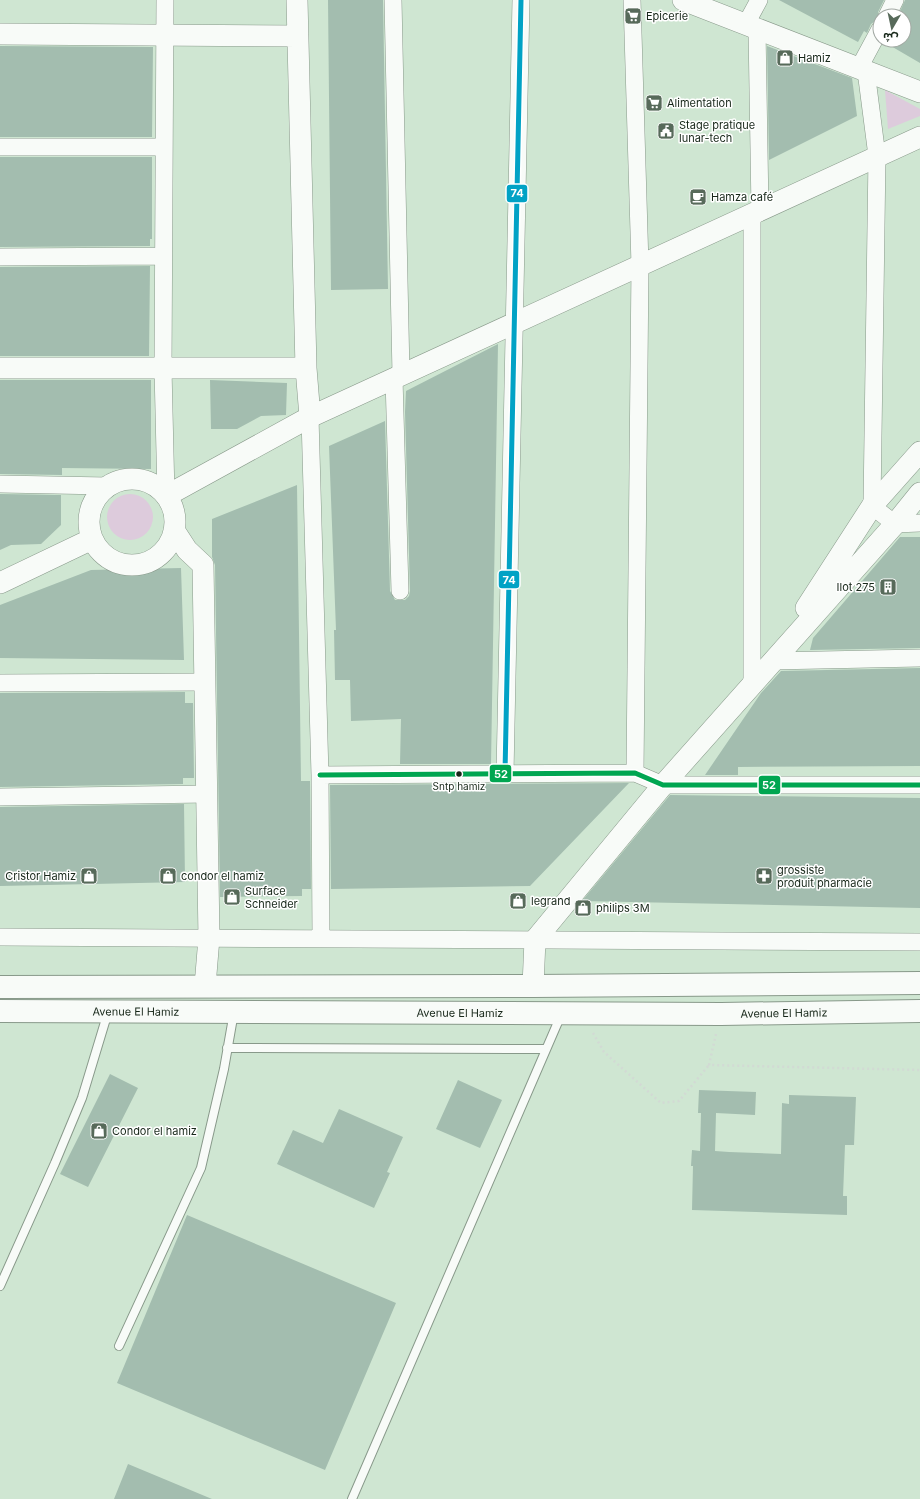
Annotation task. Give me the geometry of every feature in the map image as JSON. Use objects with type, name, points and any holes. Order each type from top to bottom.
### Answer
[{"type":"highway","points":[[0,987],[533,986],[920,983]]},
{"type":"highway","name":"Avenue El Hamiz","points":[[0,1011],[721,1014],[920,1011]]},
{"type":"street","points":[[165,0],[163,369],[166,496]]},
{"type":"street","points":[[297,0],[306,368],[310,417],[320,775],[321,938]]},
{"type":"street","points":[[393,0],[400,591]]},
{"type":"street","points":[[505,773],[521,0]]},
{"type":"street","points":[[632,0],[640,265],[635,773]]},
{"type":"street","points":[[683,0],[920,92]]},
{"type":"street","points":[[752,683],[756,212],[751,27],[758,0]]},
{"type":"street","points":[[0,34],[298,36]]},
{"type":"street","points":[[872,47],[862,70],[877,156],[872,506]]},
{"type":"street","points":[[166,496],[310,417],[920,136]]},
{"type":"street","points":[[0,147],[164,147]]},
{"type":"street","points":[[0,257],[163,256]]},
{"type":"street","points":[[0,368],[306,368]]},
{"type":"street","points":[[772,661],[872,506],[920,452]]},
{"type":"street","points":[[123,479],[140,479],[155,485],[166,496],[173,507],[175,519],[174,530],[169,545],[158,557],[144,564],[128,565],[113,561],[100,552],[92,539],[88,527],[89,515],[92,504],[107,486],[123,479]]},
{"type":"street","points":[[0,484],[107,486]]},
{"type":"street","points":[[533,986],[535,940],[663,785],[752,683],[895,524],[920,493]]},
{"type":"street","points":[[872,506],[895,524],[920,524]]},
{"type":"street","points":[[174,530],[187,550],[203,565],[209,938],[204,986]]},
{"type":"street","points":[[0,583],[92,539]]},
{"type":"street","points":[[772,661],[920,658]]},
{"type":"street","points":[[0,684],[205,682]]},
{"type":"street","points":[[320,775],[635,773],[663,785],[920,785]]},
{"type":"street","points":[[0,797],[207,794]]},
{"type":"street","points":[[0,937],[920,942]]},
{"type":"lane","points":[[0,1286],[55,1163],[82,1098],[108,1012]]},
{"type":"lane","points":[[119,1346],[201,1168],[228,1048],[234,1012]]},
{"type":"lane","points":[[352,1499],[546,1049],[572,1014]]},
{"type":"lane","points":[[228,1048],[546,1049]]},
{"type":"path","points":[[572,1014],[604,1052],[661,1103],[679,1101],[709,1065],[721,1014]]},
{"type":"path","points":[[709,1065],[920,1070]]},
{"type":"shaded area","points":[[885,90],[920,109],[920,116],[888,129]]},
{"type":"shaded area","points":[[125,494],[135,494],[143,498],[149,504],[153,512],[153,522],[149,530],[143,536],[135,540],[125,540],[117,536],[111,530],[107,522],[107,512],[111,504],[117,498]]},
{"type":"building","points":[[328,0],[383,0],[388,289],[331,290]]},
{"type":"building","points":[[779,0],[884,0],[880,8],[872,8],[872,23],[867,33],[864,31],[858,42]]},
{"type":"building","points":[[905,0],[920,0],[920,63],[894,48],[912,48],[912,8],[902,8]]},
{"type":"building","points":[[0,46],[153,47],[152,137],[0,137]]},
{"type":"building","points":[[767,46],[852,78],[857,116],[769,160]]},
{"type":"building","points":[[0,157],[152,157],[152,239],[150,239],[150,246],[0,247]]},
{"type":"building","points":[[150,266],[149,356],[0,356],[0,267]]},
{"type":"building","points":[[498,344],[491,764],[400,764],[401,719],[351,721],[350,680],[335,680],[334,630],[336,630],[329,446],[385,421],[390,591],[395,600],[405,600],[409,596],[410,591],[405,412],[406,391]]},
{"type":"building","points":[[0,380],[151,380],[151,469],[62,468],[62,475],[0,474]]},
{"type":"building","points":[[210,380],[287,383],[286,415],[261,416],[237,429],[211,429]]},
{"type":"building","points":[[297,485],[301,781],[310,781],[311,889],[302,889],[302,896],[220,897],[215,565],[212,557],[212,519]]},
{"type":"building","points":[[0,494],[61,495],[61,525],[41,544],[11,545],[0,550]]},
{"type":"building","name":"Ilot 275","points":[[900,537],[920,537],[920,648],[810,650],[813,638]]},
{"type":"building","points":[[181,568],[184,660],[0,658],[0,605],[91,570]]},
{"type":"building","points":[[920,668],[920,766],[738,767],[738,775],[705,775],[761,693],[781,671]]},
{"type":"building","points":[[185,692],[185,703],[193,703],[194,778],[183,778],[183,784],[0,787],[0,693]]},
{"type":"building","points":[[629,783],[530,886],[331,889],[330,785]]},
{"type":"building","points":[[670,795],[920,798],[920,908],[582,901]]},
{"type":"building","points":[[184,804],[185,882],[0,886],[0,807]]},
{"type":"building","name":"Condor el hamiz","points":[[110,1074],[138,1088],[88,1187],[60,1174]]},
{"type":"building","points":[[458,1080],[502,1100],[480,1148],[436,1129]]},
{"type":"building","points":[[699,1090],[756,1092],[755,1115],[716,1113],[715,1151],[729,1152],[781,1154],[782,1103],[789,1104],[789,1095],[856,1097],[854,1145],[845,1145],[843,1196],[847,1196],[847,1215],[692,1210],[692,1150],[700,1151],[701,1113],[698,1113]]},
{"type":"building","points":[[339,1109],[403,1137],[387,1172],[390,1173],[374,1208],[277,1164],[293,1130],[323,1143]]},
{"type":"building","points":[[187,1215],[396,1303],[325,1470],[117,1383]]},
{"type":"building","points":[[128,1464],[212,1499],[114,1499]]},
{"type":"transit line","name":"74","points":[[505,773],[521,0]]},
{"type":"transit line","name":"52","points":[[320,775],[635,773],[663,785],[920,785]]},
{"type":"place","name":"Epicerie","points":[[633,16]]},
{"type":"place","name":"Hamiz","points":[[785,58]]},
{"type":"place","name":"Alimentation","points":[[654,103]]},
{"type":"place","name":"Stage pratique lunar-tech","points":[[666,131]]},
{"type":"place","name":"Hamza café","points":[[698,197]]},
{"type":"place","name":"Ilot 275","points":[[888,587]]},
{"type":"place","name":"Sntp hamiz","points":[[459,774]]},
{"type":"place","name":"Cristor Hamiz","points":[[89,876]]},
{"type":"place","name":"condor el hamiz","points":[[168,876]]},
{"type":"place","name":"grossiste produit pharmacie","points":[[764,876]]},
{"type":"place","name":"Surface Schneider","points":[[232,897]]},
{"type":"place","name":"legrand","points":[[518,901]]},
{"type":"place","name":"philips 3M","points":[[583,908]]},
{"type":"place","name":"Condor el hamiz","points":[[99,1131]]}]
